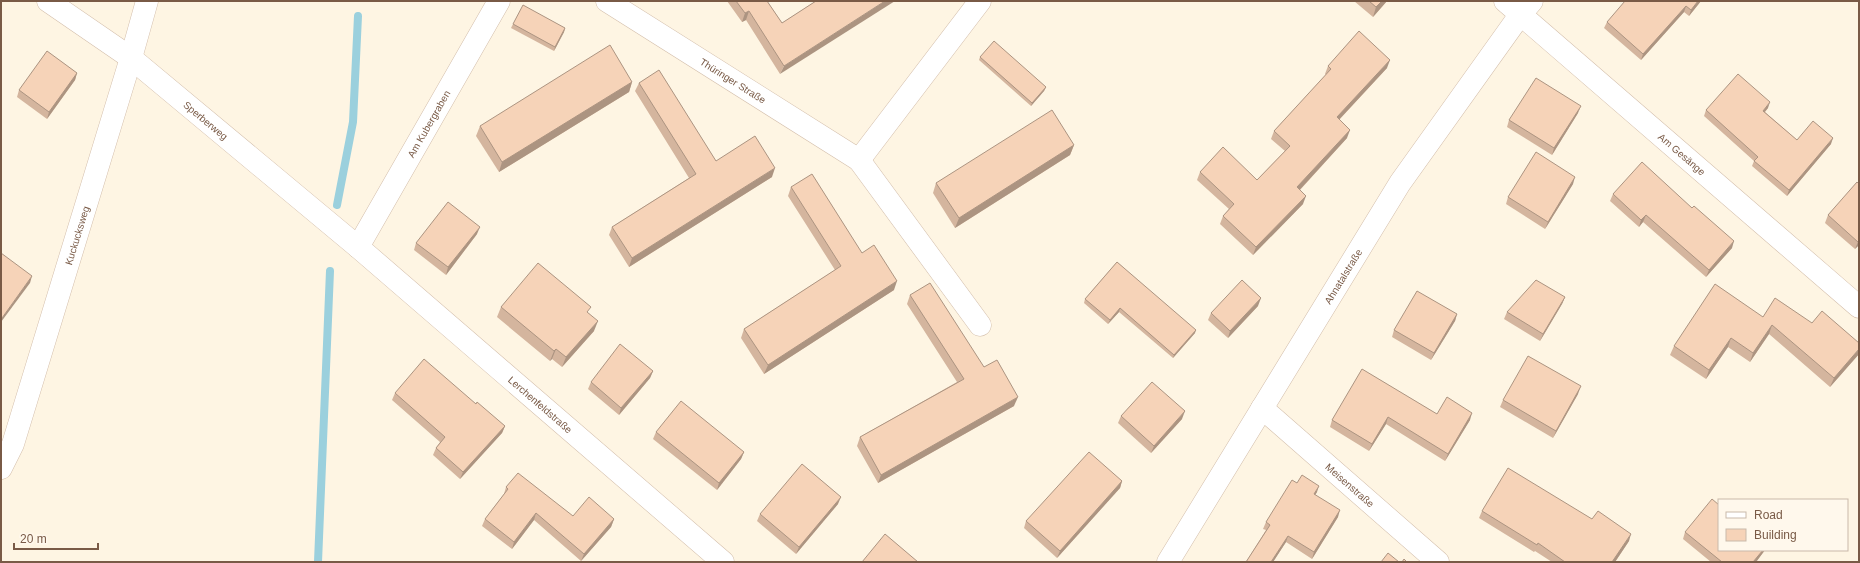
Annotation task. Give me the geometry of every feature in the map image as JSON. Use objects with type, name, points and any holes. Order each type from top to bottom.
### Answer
[{"type":"street","name":"Sperberweg","points":[[48,1],[131,58],[358,247]]},
{"type":"street","name":"Kuckucksweg","points":[[1,468],[7,440],[131,58],[147,1]]},
{"type":"street","name":"Am Kubergraben","points":[[358,247],[499,1]]},
{"type":"street","name":"Thüringer Straße","points":[[607,1],[859,160],[980,325]]},
{"type":"street","points":[[859,160],[980,1]]},
{"type":"street","name":"Am Gesänge","points":[[1519,6],[1859,307]]},
{"type":"street","name":"Ahnatalstraße","points":[[1168,562],[1400,183],[1519,6]]},
{"type":"street","name":"Lerchenfeldstraße","points":[[358,247],[723,562]]},
{"type":"street","name":"Meisenstraße","points":[[1262,408],[1438,562]]},
{"type":"building","points":[[736,1],[767,1],[782,23],[816,1],[885,1],[784,66],[749,11],[745,13]]},
{"type":"building","points":[[1369,1],[1382,1],[1376,7]]},
{"type":"building","points":[[1625,1],[1698,1],[1691,10],[1686,6],[1643,54],[1607,22]]},
{"type":"building","points":[[523,5],[565,28],[555,47],[513,24]]},
{"type":"building","points":[[1359,31],[1390,60],[1337,117],[1350,130],[1297,187],[1306,196],[1256,247],[1223,216],[1234,204],[1200,172],[1223,147],[1257,180],[1290,146],[1274,131],[1331,69],[1328,66]]},
{"type":"building","points":[[994,41],[1046,87],[1032,103],[980,57]]},
{"type":"building","points":[[610,45],[632,82],[502,162],[480,126]]},
{"type":"building","points":[[47,51],[77,73],[49,112],[19,90]]},
{"type":"building","points":[[659,70],[716,161],[755,136],[775,168],[632,258],[612,227],[696,174],[639,83]]},
{"type":"building","points":[[1738,74],[1770,102],[1763,111],[1797,140],[1813,121],[1833,138],[1789,190],[1754,161],[1758,157],[1706,110]]},
{"type":"building","points":[[1536,78],[1581,106],[1554,148],[1509,120]]},
{"type":"building","points":[[1052,110],[1074,145],[959,218],[936,183]]},
{"type":"building","points":[[1536,152],[1575,177],[1548,222],[1508,197]]},
{"type":"building","points":[[1642,162],[1692,208],[1694,206],[1734,241],[1709,270],[1646,215],[1641,220],[1613,194]]},
{"type":"building","points":[[812,174],[862,253],[874,245],[897,281],[768,365],[744,329],[841,266],[791,187]]},
{"type":"building","points":[[1857,182],[1859,184],[1858,242],[1828,215]]},
{"type":"building","points":[[448,202],[480,227],[448,267],[416,243]]},
{"type":"building","points":[[1,253],[32,276],[2,318],[1,317]]},
{"type":"building","points":[[1117,262],[1196,330],[1174,355],[1120,308],[1110,320],[1085,299]]},
{"type":"building","points":[[538,263],[591,307],[587,312],[598,321],[566,357],[556,349],[554,351],[501,307]]},
{"type":"building","points":[[1242,280],[1261,298],[1230,331],[1211,313]]},
{"type":"building","points":[[1536,280],[1565,297],[1543,334],[1507,312]]},
{"type":"building","points":[[930,283],[984,367],[997,360],[1018,397],[881,475],[860,437],[964,379],[910,295]]},
{"type":"building","points":[[1715,284],[1763,317],[1775,298],[1812,323],[1822,311],[1859,343],[1859,349],[1834,378],[1772,325],[1753,353],[1731,338],[1709,370],[1674,346]]},
{"type":"building","points":[[1417,291],[1457,314],[1434,353],[1394,330]]},
{"type":"building","points":[[620,344],[653,371],[621,408],[591,382]]},
{"type":"building","points":[[1528,356],[1581,386],[1556,431],[1503,400]]},
{"type":"building","points":[[424,359],[476,404],[477,402],[505,426],[463,472],[436,448],[445,437],[395,393]]},
{"type":"building","points":[[1362,369],[1437,414],[1447,397],[1472,413],[1448,454],[1388,417],[1372,444],[1332,420]]},
{"type":"building","points":[[1152,382],[1185,411],[1154,446],[1121,416]]},
{"type":"building","points":[[681,401],[744,452],[719,483],[656,432]]},
{"type":"building","points":[[1089,452],[1122,481],[1060,551],[1026,521]]},
{"type":"building","points":[[802,464],[841,497],[799,547],[760,514]]},
{"type":"building","points":[[1508,468],[1592,519],[1598,511],[1631,534],[1612,562],[1565,562],[1538,543],[1537,545],[1482,511]]},
{"type":"building","points":[[518,473],[573,516],[589,497],[614,519],[584,554],[536,513],[514,542],[485,519],[508,489],[506,487]]},
{"type":"building","points":[[1302,475],[1319,486],[1314,494],[1340,510],[1314,552],[1288,536],[1271,562],[1246,562],[1270,525],[1266,522],[1292,480],[1297,483]]},
{"type":"building","points":[[1712,499],[1718,504],[1718,551],[1762,551],[1753,562],[1722,562],[1685,532]]},
{"type":"building","points":[[885,534],[918,562],[862,562]]},
{"type":"building","points":[[1388,553],[1399,562],[1381,562]]},
{"type":"waterway","points":[[337,205],[353,122],[358,16]]},
{"type":"waterway","points":[[318,562],[330,271]]}]
